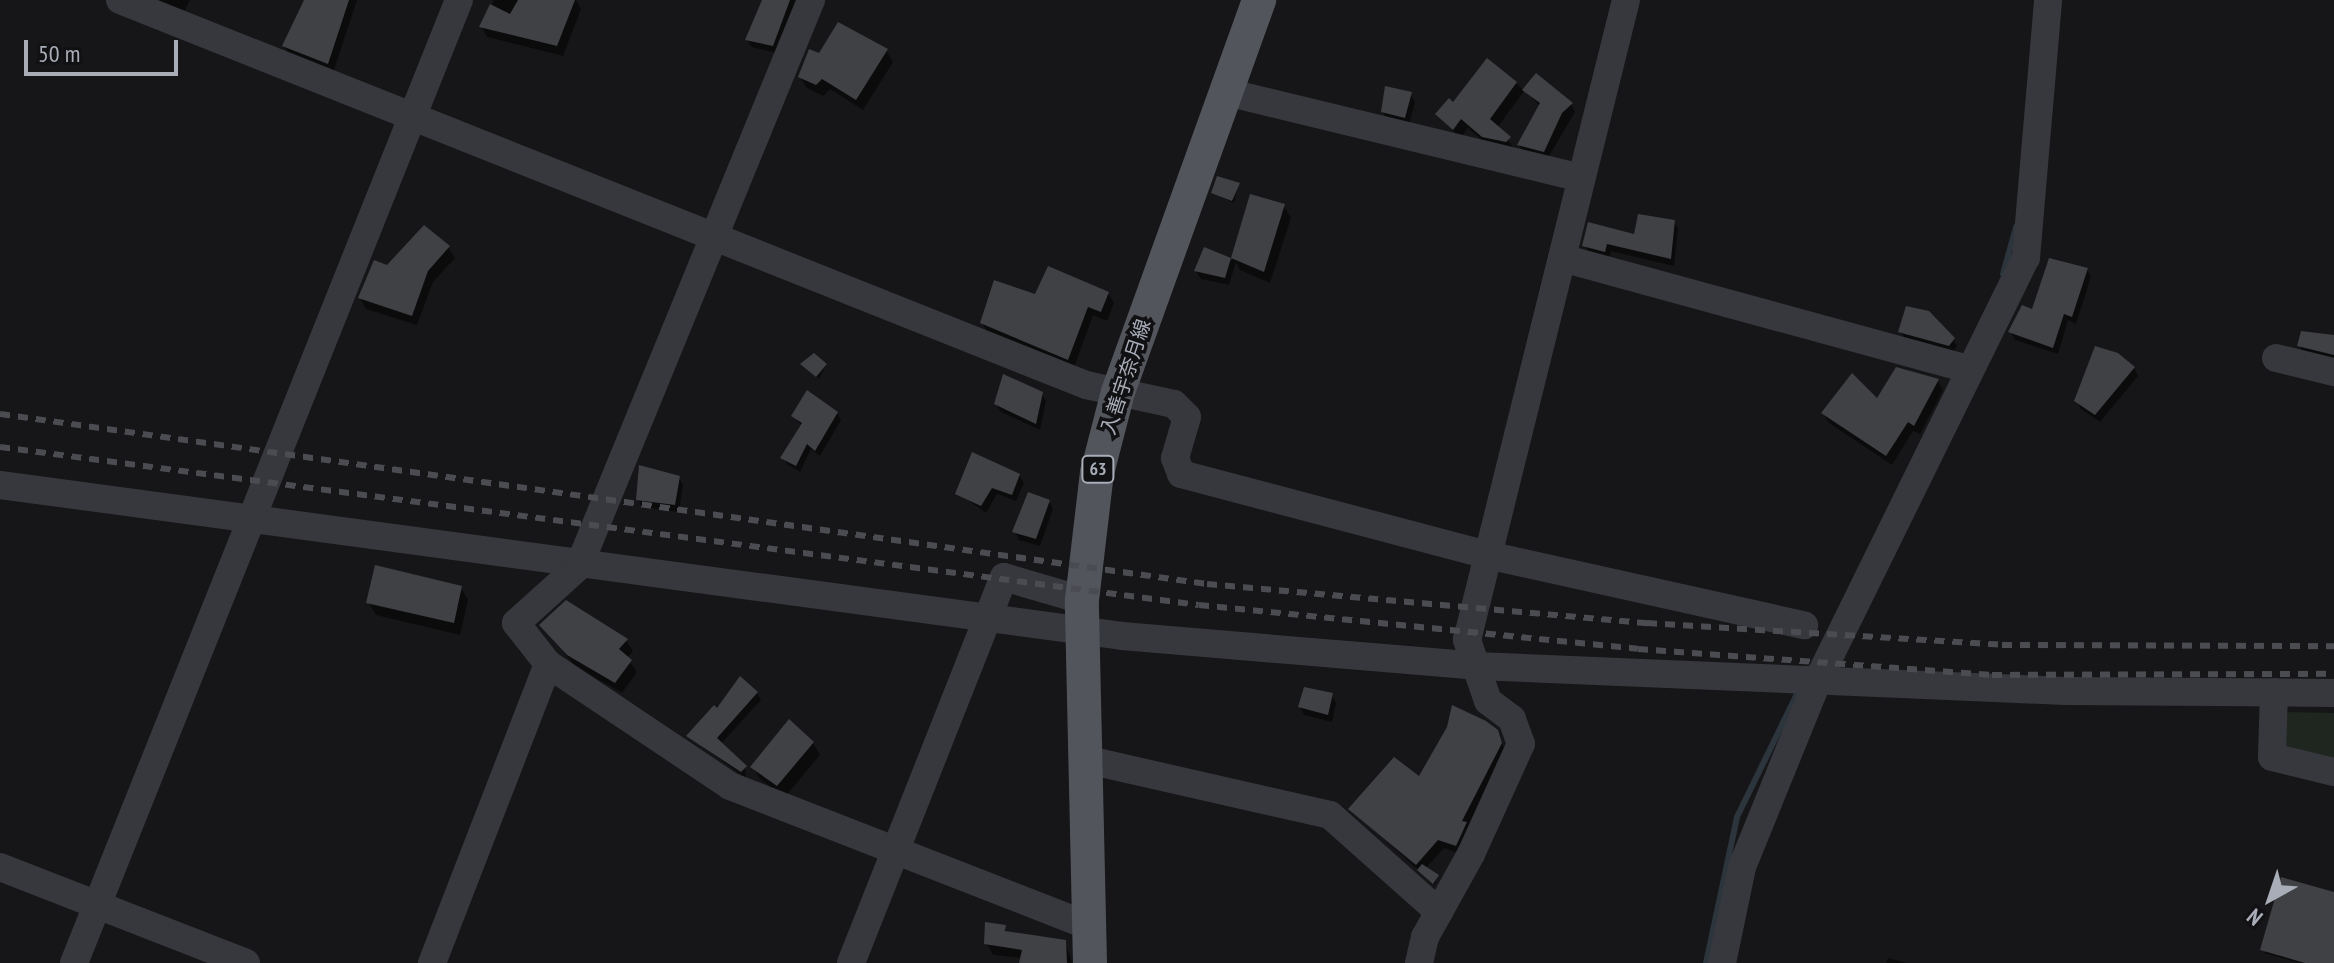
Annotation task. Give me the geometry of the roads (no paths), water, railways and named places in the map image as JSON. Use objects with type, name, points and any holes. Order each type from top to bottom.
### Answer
[{"type":"main road","name":"入善宇奈月線","points":[[1090,963],[1083,616],[1097,473],[1118,392],[1259,0]]},
{"type":"street","points":[[120,0],[716,234],[1086,385],[1174,404],[1187,417],[1175,458],[1181,474],[1487,555],[1804,625]]},
{"type":"street","points":[[74,963],[459,0]]},
{"type":"street","points":[[811,0],[579,566],[516,623],[548,664],[730,786],[1089,926]]},
{"type":"street","points":[[1419,963],[1439,912],[1521,744],[1512,719],[1488,701],[1467,640],[1626,0]]},
{"type":"street","points":[[1722,963],[1742,867],[1817,682],[1968,369],[2026,258],[2048,0]]},
{"type":"street","points":[[1226,92],[1581,178]]},
{"type":"street","points":[[1562,258],[1968,369]]},
{"type":"street","points":[[2276,358],[2334,372]]},
{"type":"street","points":[[0,485],[579,566],[990,616],[1083,616],[1477,666],[1817,682],[2334,693]]},
{"type":"street","points":[[851,963],[1004,577],[1083,616]]},
{"type":"street","points":[[432,963],[548,664]]},
{"type":"street","points":[[2274,692],[2272,757],[2334,772]]},
{"type":"street","points":[[1088,760],[1330,815],[1439,912]]},
{"type":"street","points":[[0,867],[246,963]]},
{"type":"waterway","points":[[2003,274],[2016,227]]},
{"type":"waterway","points":[[1706,963],[1737,817],[1799,690]]},
{"type":"railway","points":[[0,414],[1207,584],[1647,623],[2002,645],[2334,646]]},
{"type":"railway","points":[[0,447],[1199,605],[1638,649],[1992,675],[2334,674]]}]
